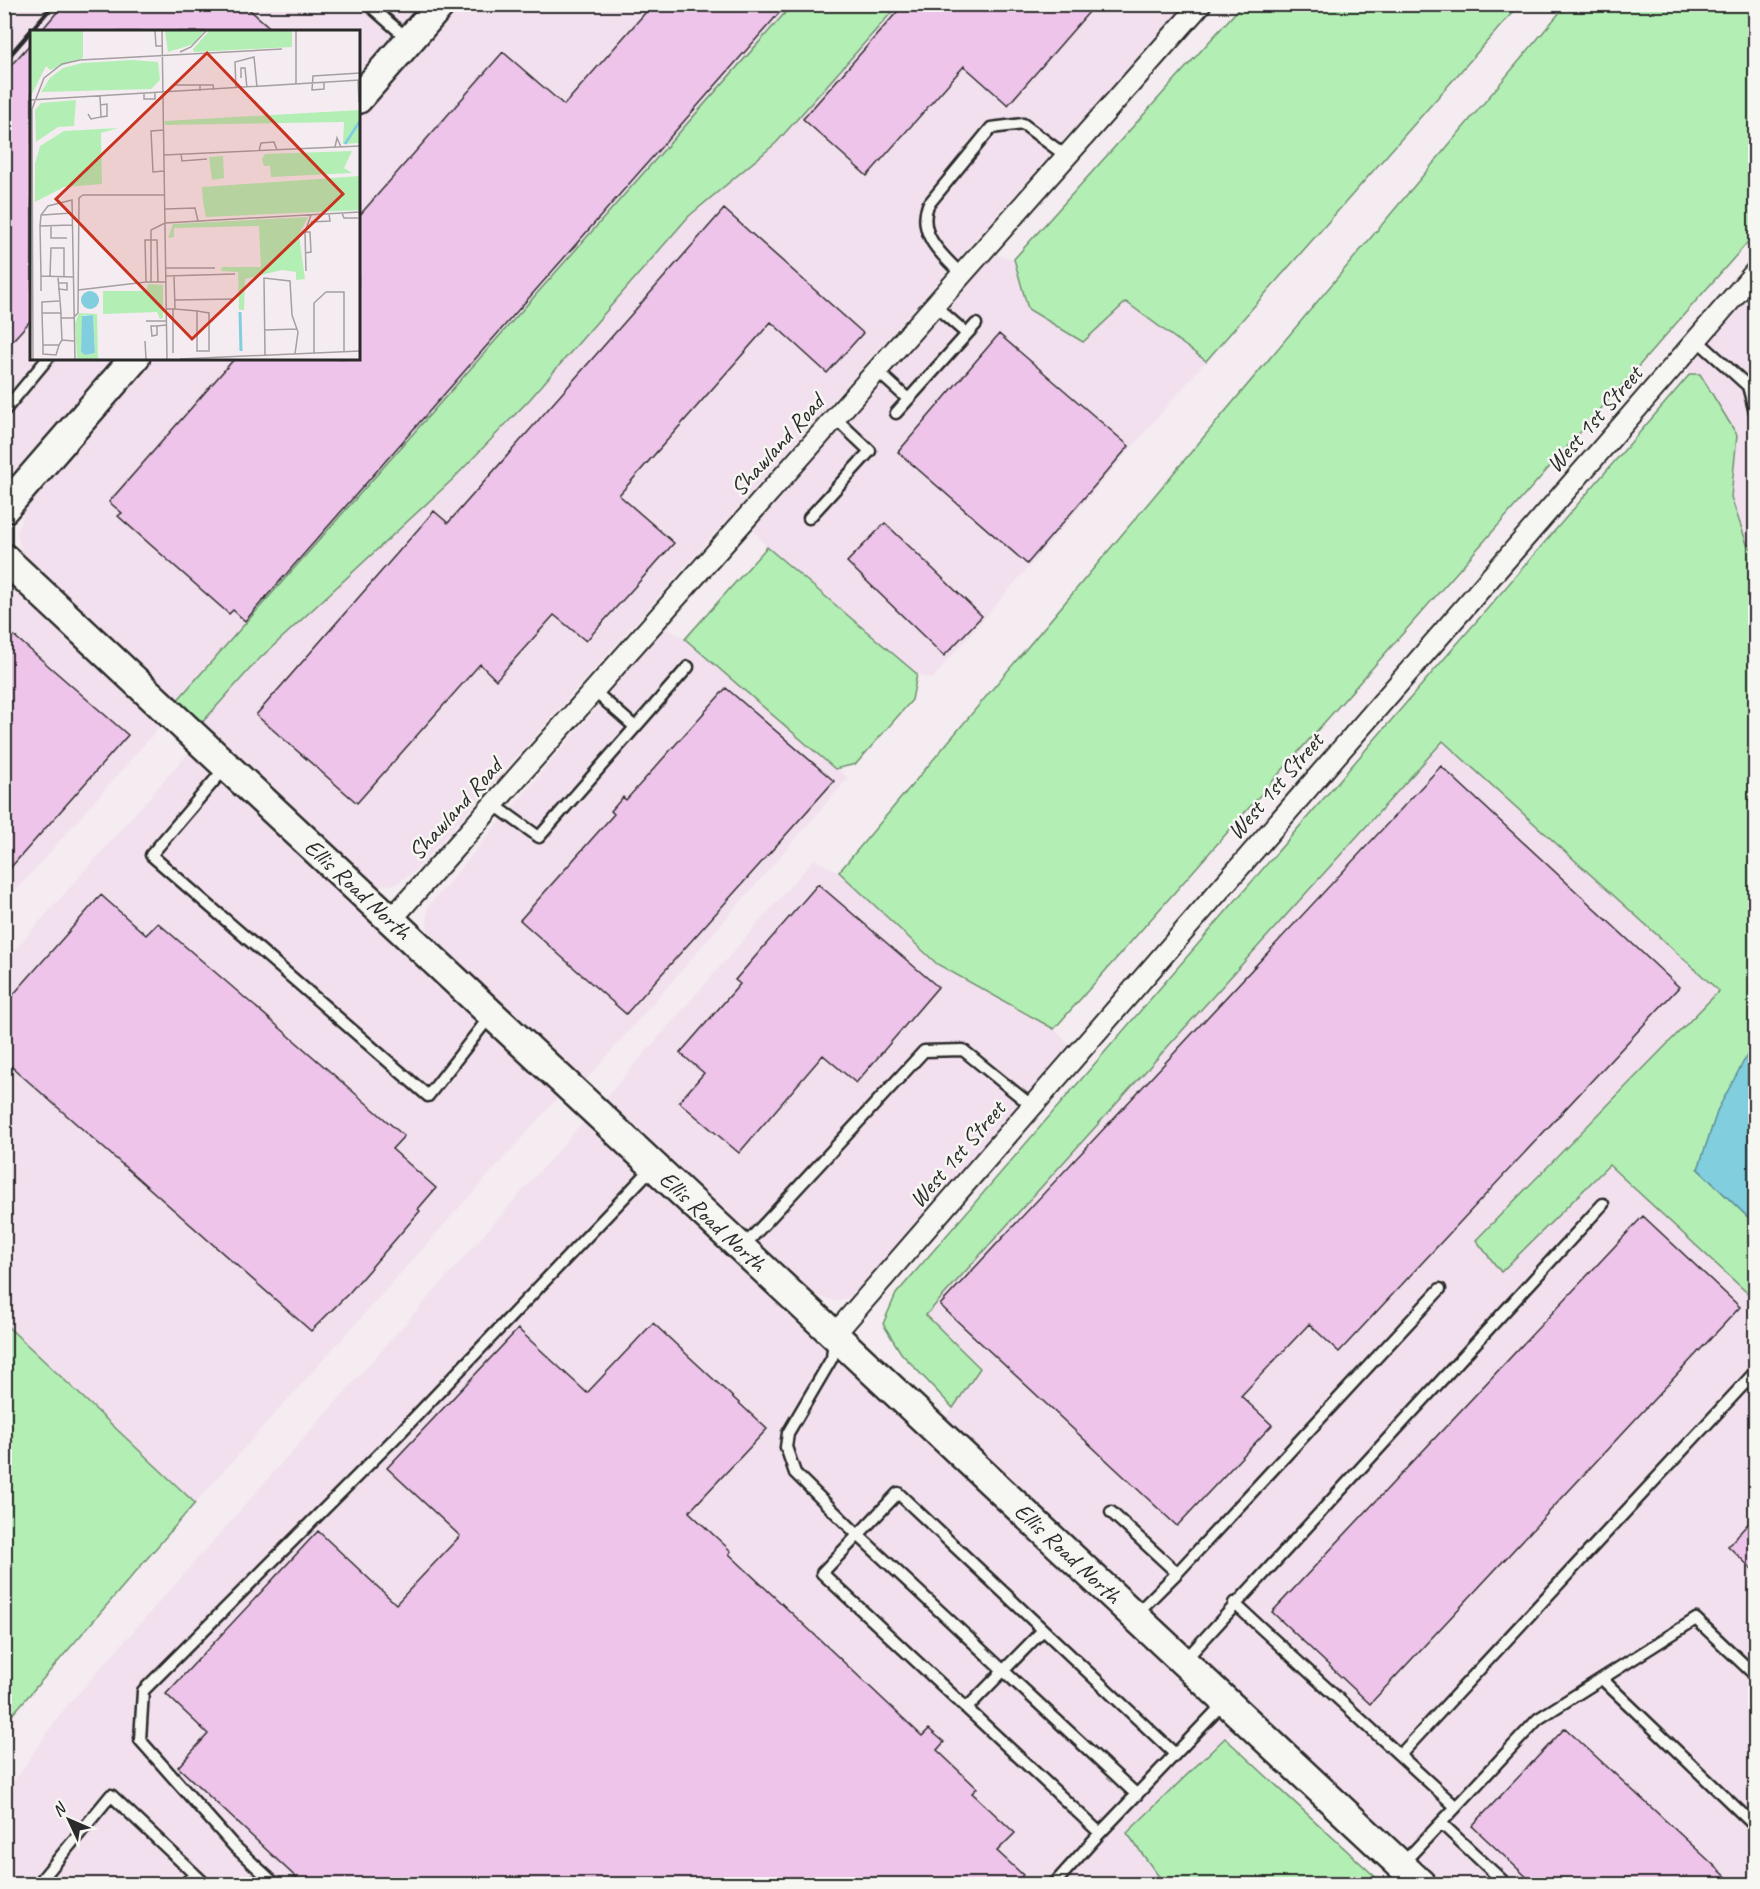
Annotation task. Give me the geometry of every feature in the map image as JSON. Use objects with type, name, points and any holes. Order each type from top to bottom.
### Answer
[{"type":"street","points":[[360,97],[441,4]]},
{"type":"street","name":"Shawland Road","points":[[391,920],[1201,4]]},
{"type":"street","name":"West 1st Street","points":[[834,1335],[1755,271]]},
{"type":"street","points":[[4,509],[133,360]]},
{"type":"street","name":"Ellis Road North","points":[[4,558],[1411,1875]]},
{"type":"lane","points":[[369,4],[410,40]]},
{"type":"lane","points":[[961,274],[928,236],[923,217],[928,205],[991,128],[1023,124],[1066,156]]},
{"type":"lane","points":[[934,305],[967,334]]},
{"type":"lane","points":[[896,413],[976,324]]},
{"type":"lane","points":[[1696,339],[1752,382],[1755,416]]},
{"type":"lane","points":[[4,411],[46,360]]},
{"type":"lane","points":[[877,371],[909,399]]},
{"type":"lane","points":[[808,518],[870,451],[835,418]]},
{"type":"lane","points":[[494,804],[539,837],[688,667]]},
{"type":"lane","points":[[594,691],[635,727]]},
{"type":"lane","points":[[228,766],[151,855],[428,1096],[492,1014]]},
{"type":"lane","points":[[743,1248],[924,1051],[963,1050],[1032,1106]]},
{"type":"lane","points":[[275,1884],[234,1846],[140,1740],[143,1691],[398,1435],[654,1166]]},
{"type":"lane","points":[[1184,1661],[1234,1603],[1603,1204]]},
{"type":"lane","points":[[1135,1615],[1177,1573],[1440,1290]]},
{"type":"lane","points":[[834,1335],[832,1358],[788,1433],[786,1447],[795,1473],[1003,1672],[1137,1794]]},
{"type":"lane","points":[[1400,1755],[1755,1371]]},
{"type":"lane","points":[[1100,1833],[822,1573],[858,1535],[898,1493],[1175,1754]]},
{"type":"lane","points":[[1111,1512],[1177,1573]]},
{"type":"lane","points":[[1234,1603],[1456,1807]]},
{"type":"lane","points":[[1411,1875],[1441,1823],[1538,1719],[1696,1619],[1755,1676]]},
{"type":"lane","points":[[967,1708],[1043,1630]]},
{"type":"lane","points":[[1602,1679],[1755,1827]]},
{"type":"lane","points":[[1054,1884],[1226,1701]]},
{"type":"lane","points":[[38,1884],[111,1795],[205,1884]]},
{"type":"lane","points":[[1441,1823],[1506,1884]]},
{"type":"lane","points":[[185,1884],[194,1874]]},
{"type":"shaded area","points":[[23,5],[421,5],[360,77],[360,30],[30,30],[30,360],[116,360],[5,489],[4,27]]},
{"type":"shaded area","points":[[445,5],[792,5],[175,703],[34,571],[20,548],[17,531],[27,505],[47,475],[145,360],[360,360],[360,105]]},
{"type":"shaded area","points":[[898,5],[1184,5],[415,871],[396,884],[380,886],[362,880],[200,725],[255,662],[452,480],[530,399],[689,216],[776,143]]},
{"type":"shaded area","points":[[990,254],[1014,259],[1028,309],[1126,302],[1206,361],[932,679],[917,674],[767,547],[751,528]]},
{"type":"shaded area","points":[[1755,290],[1755,552],[1747,544],[1731,497],[1737,435],[1700,374],[1690,374],[1687,368]]},
{"type":"shaded area","points":[[5,579],[13,582],[163,723],[5,903]]},
{"type":"shaded area","points":[[665,627],[685,639],[848,778],[582,1085],[440,950],[427,928],[428,907]]},
{"type":"shaded area","points":[[1443,741],[1720,991],[1476,1240],[1501,1271],[1609,1164],[1755,1300],[1755,1884],[1442,1884],[944,1421],[980,1368],[926,1315]]},
{"type":"shaded area","points":[[192,749],[561,1094],[195,1503],[5,1324],[5,961]]},
{"type":"shaded area","points":[[814,859],[839,872],[937,964],[1054,1029],[1069,1045],[853,1296],[836,1301],[822,1298],[794,1281],[603,1101]]},
{"type":"shaded area","points":[[587,1118],[1238,1726],[1127,1833],[1160,1878],[1154,1884],[5,1884],[5,1795],[61,1713]]},
{"type":"green space","points":[[1243,4],[1519,5],[1206,361],[1126,302],[1083,342],[1028,309],[1014,259]]},
{"type":"green space","points":[[792,5],[898,5],[776,143],[689,216],[530,399],[452,480],[256,662],[200,725],[175,703]]},
{"type":"green space","points":[[1566,5],[1755,5],[1755,234],[1054,1029],[937,964],[839,872]]},
{"type":"green space","points":[[1690,374],[1700,374],[1737,435],[1731,497],[1747,544],[1755,552],[1756,1042],[1698,1169],[1755,1224],[1755,1300],[1609,1165],[1501,1272],[1476,1240],[1719,991],[1443,741],[926,1315],[980,1368],[953,1408],[901,1353],[883,1324],[896,1294]]},
{"type":"green space","points":[[767,547],[917,674],[912,700],[856,764],[835,769],[685,639]]},
{"type":"green space","points":[[5,1324],[195,1503],[5,1723]]},
{"type":"green space","points":[[1225,1738],[1383,1884],[1154,1884],[1160,1878],[1127,1833]]},
{"type":"water","points":[[1753,1044],[1756,1046],[1755,1224],[1698,1169],[1718,1109]]},
{"type":"building","points":[[64,4],[243,4],[273,30],[42,30]]},
{"type":"building","points":[[653,4],[787,4],[245,621],[233,610],[229,614],[118,516],[122,513],[109,502],[233,360],[360,360],[360,215],[503,52],[564,105]]},
{"type":"building","points":[[904,4],[1096,4],[1008,105],[964,66],[867,176],[803,119]]},
{"type":"building","points":[[30,44],[30,321],[4,350],[4,73]]},
{"type":"building","points":[[724,209],[863,333],[827,373],[771,322],[619,495],[674,543],[586,641],[554,615],[496,680],[480,664],[357,803],[256,715],[434,511],[448,523]]},
{"type":"building","points":[[999,334],[1129,446],[1027,564],[898,452]]},
{"type":"building","points":[[885,523],[982,616],[944,656],[847,562]]},
{"type":"building","points":[[12,634],[128,735],[4,875],[4,642]]},
{"type":"building","points":[[726,688],[834,781],[626,1014],[520,920],[614,814],[611,811],[623,797],[626,800]]},
{"type":"building","points":[[1441,766],[1679,987],[1339,1352],[1309,1324],[1241,1396],[1272,1425],[1177,1526],[940,1305]]},
{"type":"building","points":[[818,884],[938,987],[856,1083],[823,1055],[739,1153],[679,1102],[704,1073],[680,1053],[740,984],[735,980]]},
{"type":"building","points":[[101,895],[146,935],[158,923],[404,1136],[392,1149],[436,1188],[418,1209],[420,1211],[349,1293],[311,1331],[4,1060],[4,1005]]},
{"type":"building","points":[[1643,1216],[1740,1307],[1370,1704],[1272,1612]]},
{"type":"building","points":[[653,1323],[767,1429],[689,1512],[731,1551],[729,1554],[922,1736],[929,1729],[944,1742],[937,1750],[977,1788],[972,1793],[1015,1833],[997,1851],[1023,1875],[1014,1884],[303,1884],[178,1767],[208,1734],[166,1694],[318,1531],[396,1604],[460,1536],[387,1468],[518,1329],[587,1393]]},
{"type":"building","points":[[1755,1516],[1755,1572],[1728,1546]]},
{"type":"building","points":[[1565,1728],[1734,1884],[1534,1884],[1472,1826]]},
{"type":"railway","points":[[32,30],[54,4]]},
{"type":"railway","points":[[4,62],[30,32]]}]
